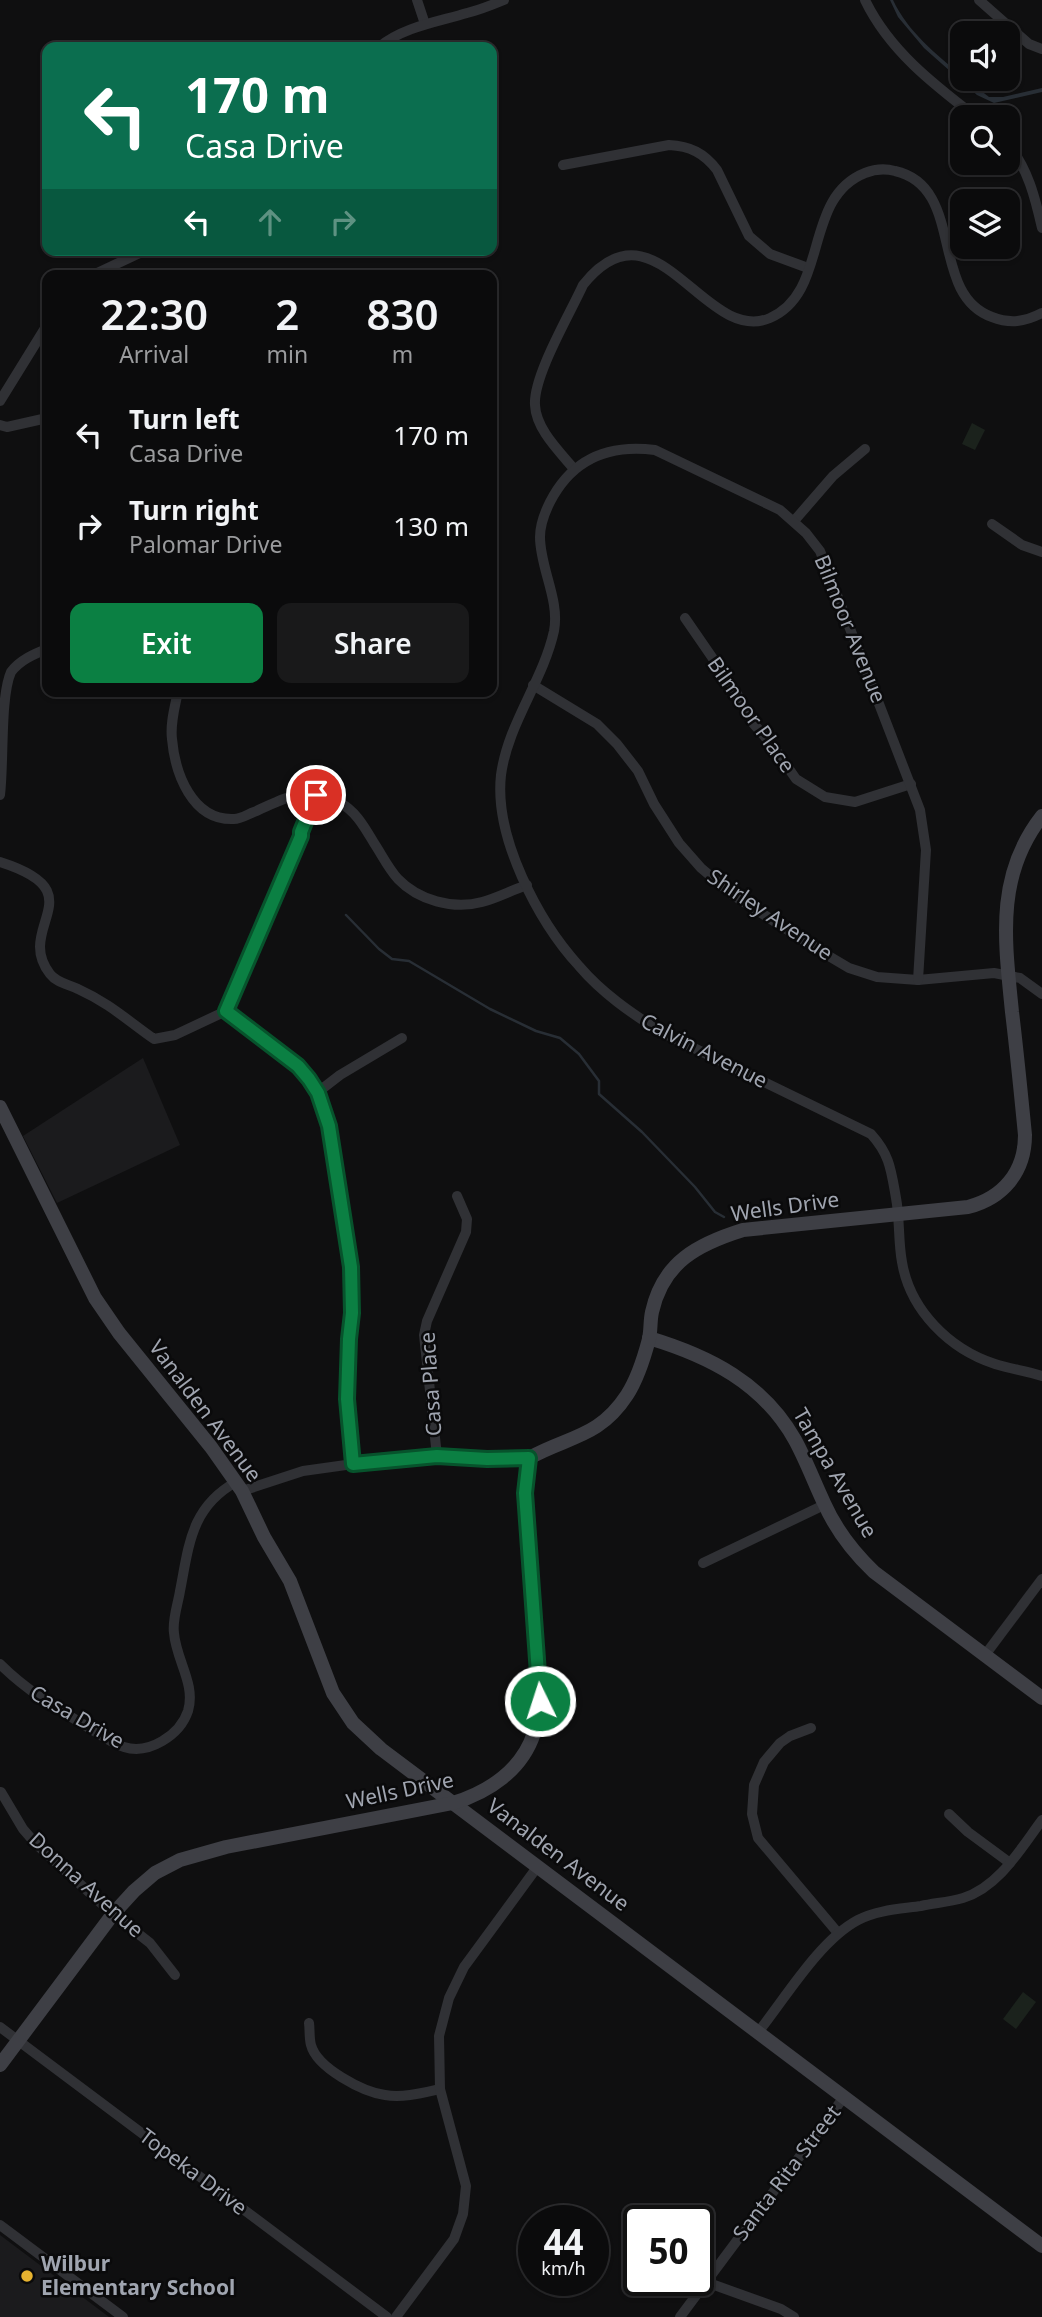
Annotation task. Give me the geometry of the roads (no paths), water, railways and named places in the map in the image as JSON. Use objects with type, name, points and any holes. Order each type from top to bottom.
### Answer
[{"type":"main road","name":"Wells Drive","points":[[0,2065],[113,1914],[155,1873],[180,1860],[226,1847],[453,1803],[493,1786],[511,1771],[525,1753],[534,1733],[540,1701],[525,1493],[529,1458],[593,1430],[611,1415],[627,1395],[638,1374],[659,1291],[691,1251],[710,1241],[743,1230],[978,1204],[997,1195],[1017,1173],[1025,1149],[1025,1135],[1004,939],[1006,904],[1021,851],[1042,816]]},
{"type":"main road","name":"Vanalden Avenue","points":[[0,1107],[95,1298],[119,1333],[239,1486],[290,1581],[333,1693],[353,1723],[381,1749],[1042,2246]]},
{"type":"main road","name":"Tampa Avenue","points":[[649,1338],[713,1362],[755,1390],[796,1441],[824,1505],[850,1547],[874,1572],[1042,1698]]},
{"type":"street","points":[[417,0],[425,24]]},
{"type":"street","points":[[387,42],[425,24],[471,13],[504,0]]},
{"type":"street","points":[[865,0],[874,19],[891,42],[918,70],[961,105]]},
{"type":"street","points":[[979,0],[1029,44],[1042,49]]},
{"type":"street","points":[[563,165],[669,145],[685,146],[710,161],[717,170],[748,236],[770,254],[808,268]]},
{"type":"street","points":[[1020,161],[1030,179],[1042,228]]},
{"type":"street","points":[[574,469],[540,424],[534,406],[541,374],[583,285],[593,272],[618,257],[649,258],[725,313],[752,321],[767,319],[782,312],[794,300],[803,285],[824,218],[835,195],[854,177],[876,169],[896,171],[919,183],[926,190],[935,203],[957,282],[968,301],[984,314],[1005,322],[1028,320],[1042,313]]},
{"type":"street","points":[[104,270],[133,256]]},
{"type":"street","points":[[0,401],[42,332]]},
{"type":"street","points":[[0,425],[7,427],[42,419]]},
{"type":"street","name":"Bilmoor Avenue","points":[[574,469],[615,449],[637,447],[655,450],[768,503],[794,522],[820,551],[920,810],[926,850],[918,980]]},
{"type":"street","points":[[794,522],[833,476],[865,449]]},
{"type":"street","name":"Calvin Avenue","points":[[574,469],[556,489],[545,511],[540,535],[555,627],[550,645],[513,729],[501,774],[501,811],[509,845],[527,885],[552,932],[578,966],[632,1014],[661,1032],[871,1134],[884,1149],[890,1164],[899,1214],[901,1261],[907,1285],[923,1312],[944,1336],[968,1352],[995,1364],[1042,1376]]},
{"type":"street","points":[[992,524],[1022,545],[1042,551]]},
{"type":"street","name":"Bilmoor Place","points":[[685,618],[736,692],[752,722],[796,779],[825,797],[855,802],[911,784]]},
{"type":"street","points":[[0,795],[3,691],[12,671],[27,658],[42,651]]},
{"type":"street","name":"Shirley Avenue","points":[[533,685],[597,724],[617,744],[638,771],[654,804],[679,843],[701,868],[733,895],[849,968],[877,977],[918,980],[994,973],[1020,978],[1042,994]]},
{"type":"street","points":[[177,697],[172,720],[175,755],[188,793],[206,811],[222,818],[237,819],[294,794],[316,795],[339,802],[351,810],[399,880],[425,898],[453,905],[480,903],[527,885]]},
{"type":"street","points":[[0,862],[27,871],[41,881],[49,892],[49,913],[39,953],[55,980],[118,1010],[154,1039],[174,1035],[226,1011],[316,795]]},
{"type":"street","points":[[226,1011],[298,1066],[318,1093],[329,1126],[351,1267],[352,1313],[347,1399],[353,1464]]},
{"type":"street","points":[[318,1093],[340,1075],[402,1038]]},
{"type":"street","name":"Casa Place","points":[[437,1456],[424,1335],[427,1321],[466,1232],[467,1219],[457,1196]]},
{"type":"street","name":"Casa Drive","points":[[0,1664],[21,1685],[40,1698],[122,1747],[145,1748],[158,1744],[179,1728],[188,1712],[188,1681],[173,1630],[190,1539],[204,1508],[212,1498],[239,1486],[303,1471],[353,1464],[437,1456],[529,1458]]},
{"type":"street","points":[[703,1563],[824,1505]]},
{"type":"street","points":[[985,1655],[1042,1579]]},
{"type":"street","points":[[811,1728],[780,1743],[764,1762],[754,1785],[752,1814],[758,1838],[838,1933]]},
{"type":"street","name":"Donna Avenue","points":[[1,1792],[23,1829],[36,1844],[113,1914],[150,1943],[175,1975]]},
{"type":"street","points":[[949,1814],[968,1832],[1010,1863]]},
{"type":"street","points":[[759,2031],[823,1948],[838,1933],[859,1919],[882,1911],[965,1897],[990,1884],[1010,1863],[1042,1820]]},
{"type":"street","points":[[396,2317],[454,2239],[463,2214],[466,2186],[440,2090],[439,2036],[449,1998],[464,1967],[538,1866]]},
{"type":"street","points":[[309,2023],[311,2047],[320,2060],[359,2088],[385,2095],[440,2090]]},
{"type":"street","name":"Topeka Drive","points":[[0,2026],[387,2317]]},
{"type":"street","name":"Santa Rita Street","points":[[714,2271],[844,2097]]},
{"type":"street","points":[[0,2225],[123,2317]]},
{"type":"street","points":[[714,2285],[781,2309],[794,2317]]},
{"type":"street","name":"Santa Rita Street","points":[[680,2317],[696,2296]]},
{"type":"waterway","points":[[346,915],[392,959],[409,961],[490,1009],[536,1031],[560,1038],[579,1054],[599,1081],[599,1094],[642,1132],[715,1212],[724,1217]]},
{"type":"place","name":"Wilbur Elementary School","points":[[27,2276]]}]
